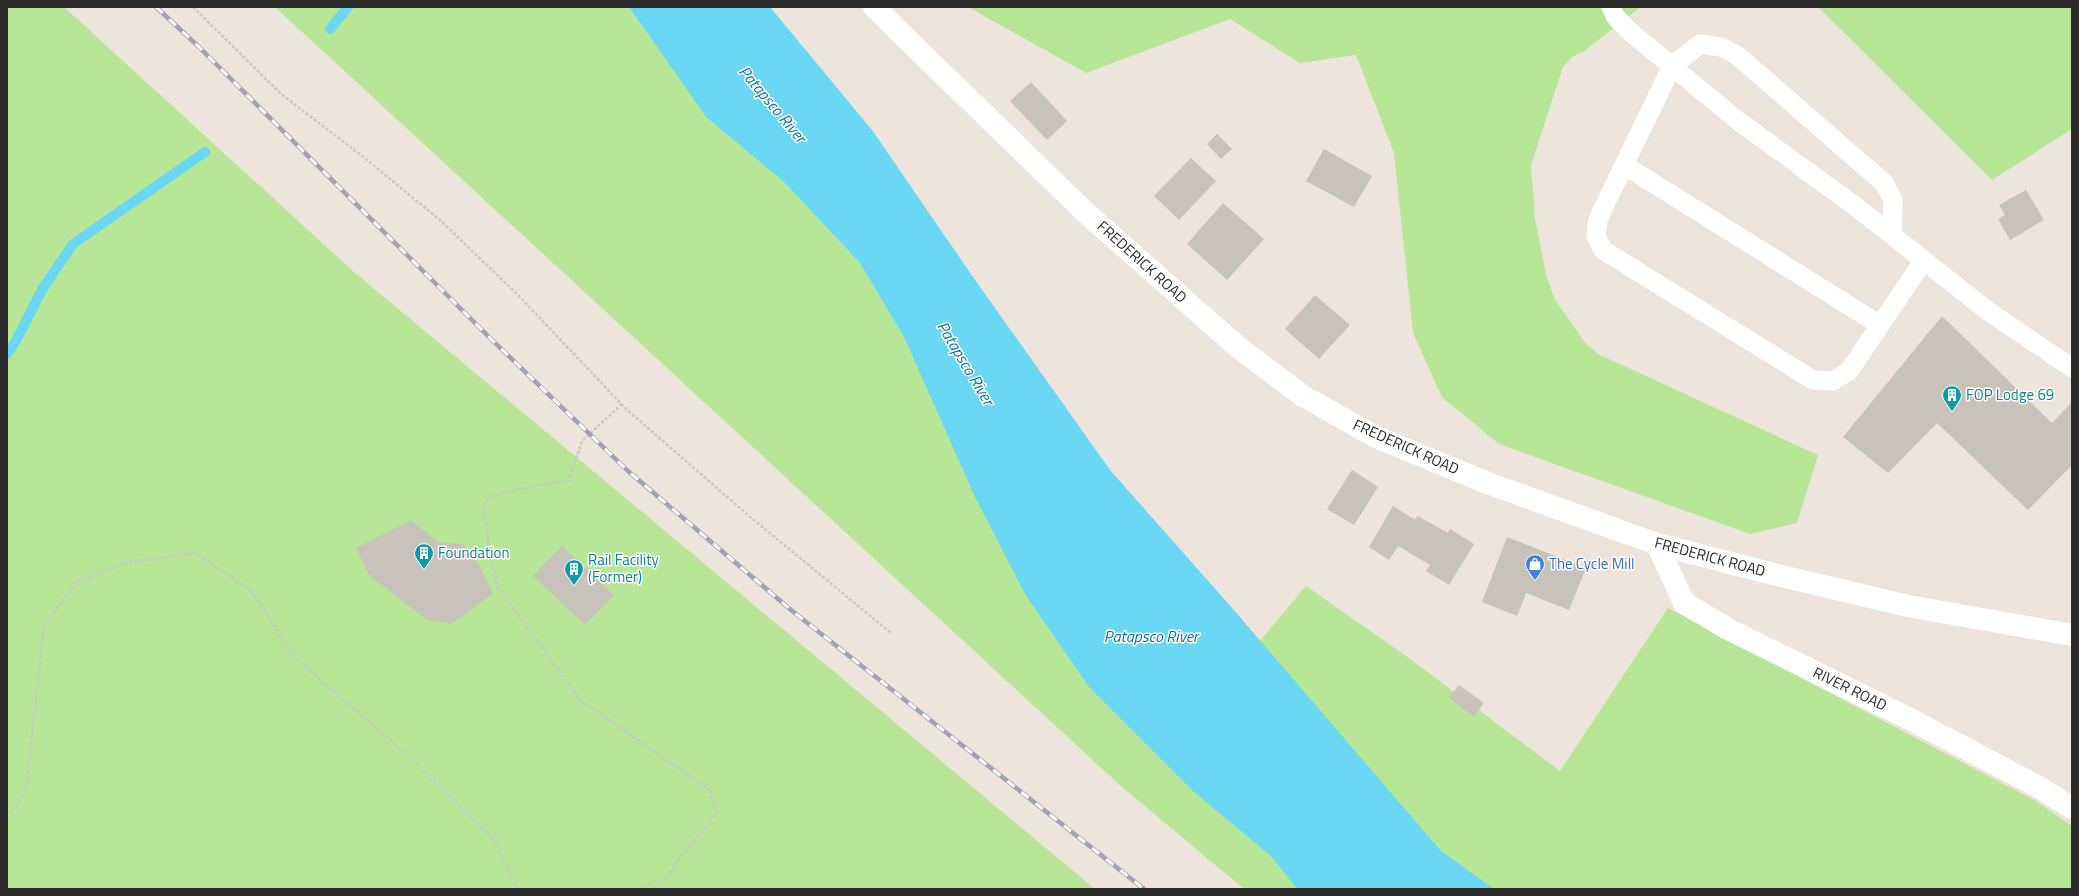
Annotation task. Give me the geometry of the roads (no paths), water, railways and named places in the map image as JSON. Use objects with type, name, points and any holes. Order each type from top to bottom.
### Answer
[{"type":"main road","name":"FREDERICK ROAD","points":[[874,7],[1085,212],[1239,348],[1303,396],[1384,440],[1490,484],[1657,544],[1777,575],[1908,606],[2071,633]]},
{"type":"main road","name":"RIVER ROAD","points":[[1657,544],[1684,603],[1728,629],[1922,725],[2037,786],[2072,808]]},
{"type":"lane","points":[[1611,7],[1615,16],[1628,30],[1737,120],[1892,234],[1988,311],[2072,368]]},
{"type":"lane","points":[[1892,234],[1893,200],[1884,183],[1738,56],[1720,47],[1700,44],[1672,66],[1598,219],[1596,236],[1603,250],[1813,380],[1833,381],[1849,371],[1924,260]]},
{"type":"lane","points":[[1624,165],[1880,325]]},
{"type":"water","name":"Patapsco River","points":[[629,7],[770,7],[872,130],[973,277],[1110,470],[1233,609],[1441,851],[1494,889],[1297,889],[1272,857],[1194,792],[1089,687],[1025,594],[974,495],[905,339],[860,263],[783,181],[706,117]]},
{"type":"waterway","points":[[330,29],[348,7]]},
{"type":"waterway","points":[[7,354],[16,341],[43,288],[73,244],[205,152]]},
{"type":"railway","points":[[156,7],[198,46],[491,339],[628,471],[791,610],[1144,889]]},
{"type":"place","name":"FOP Lodge 69","points":[[1952,412]]},
{"type":"place","name":"Foundation","points":[[424,570]]},
{"type":"place","name":"The Cycle Mill","points":[[1535,581]]},
{"type":"place","name":"Rail Facility (Former)","points":[[574,586]]}]
